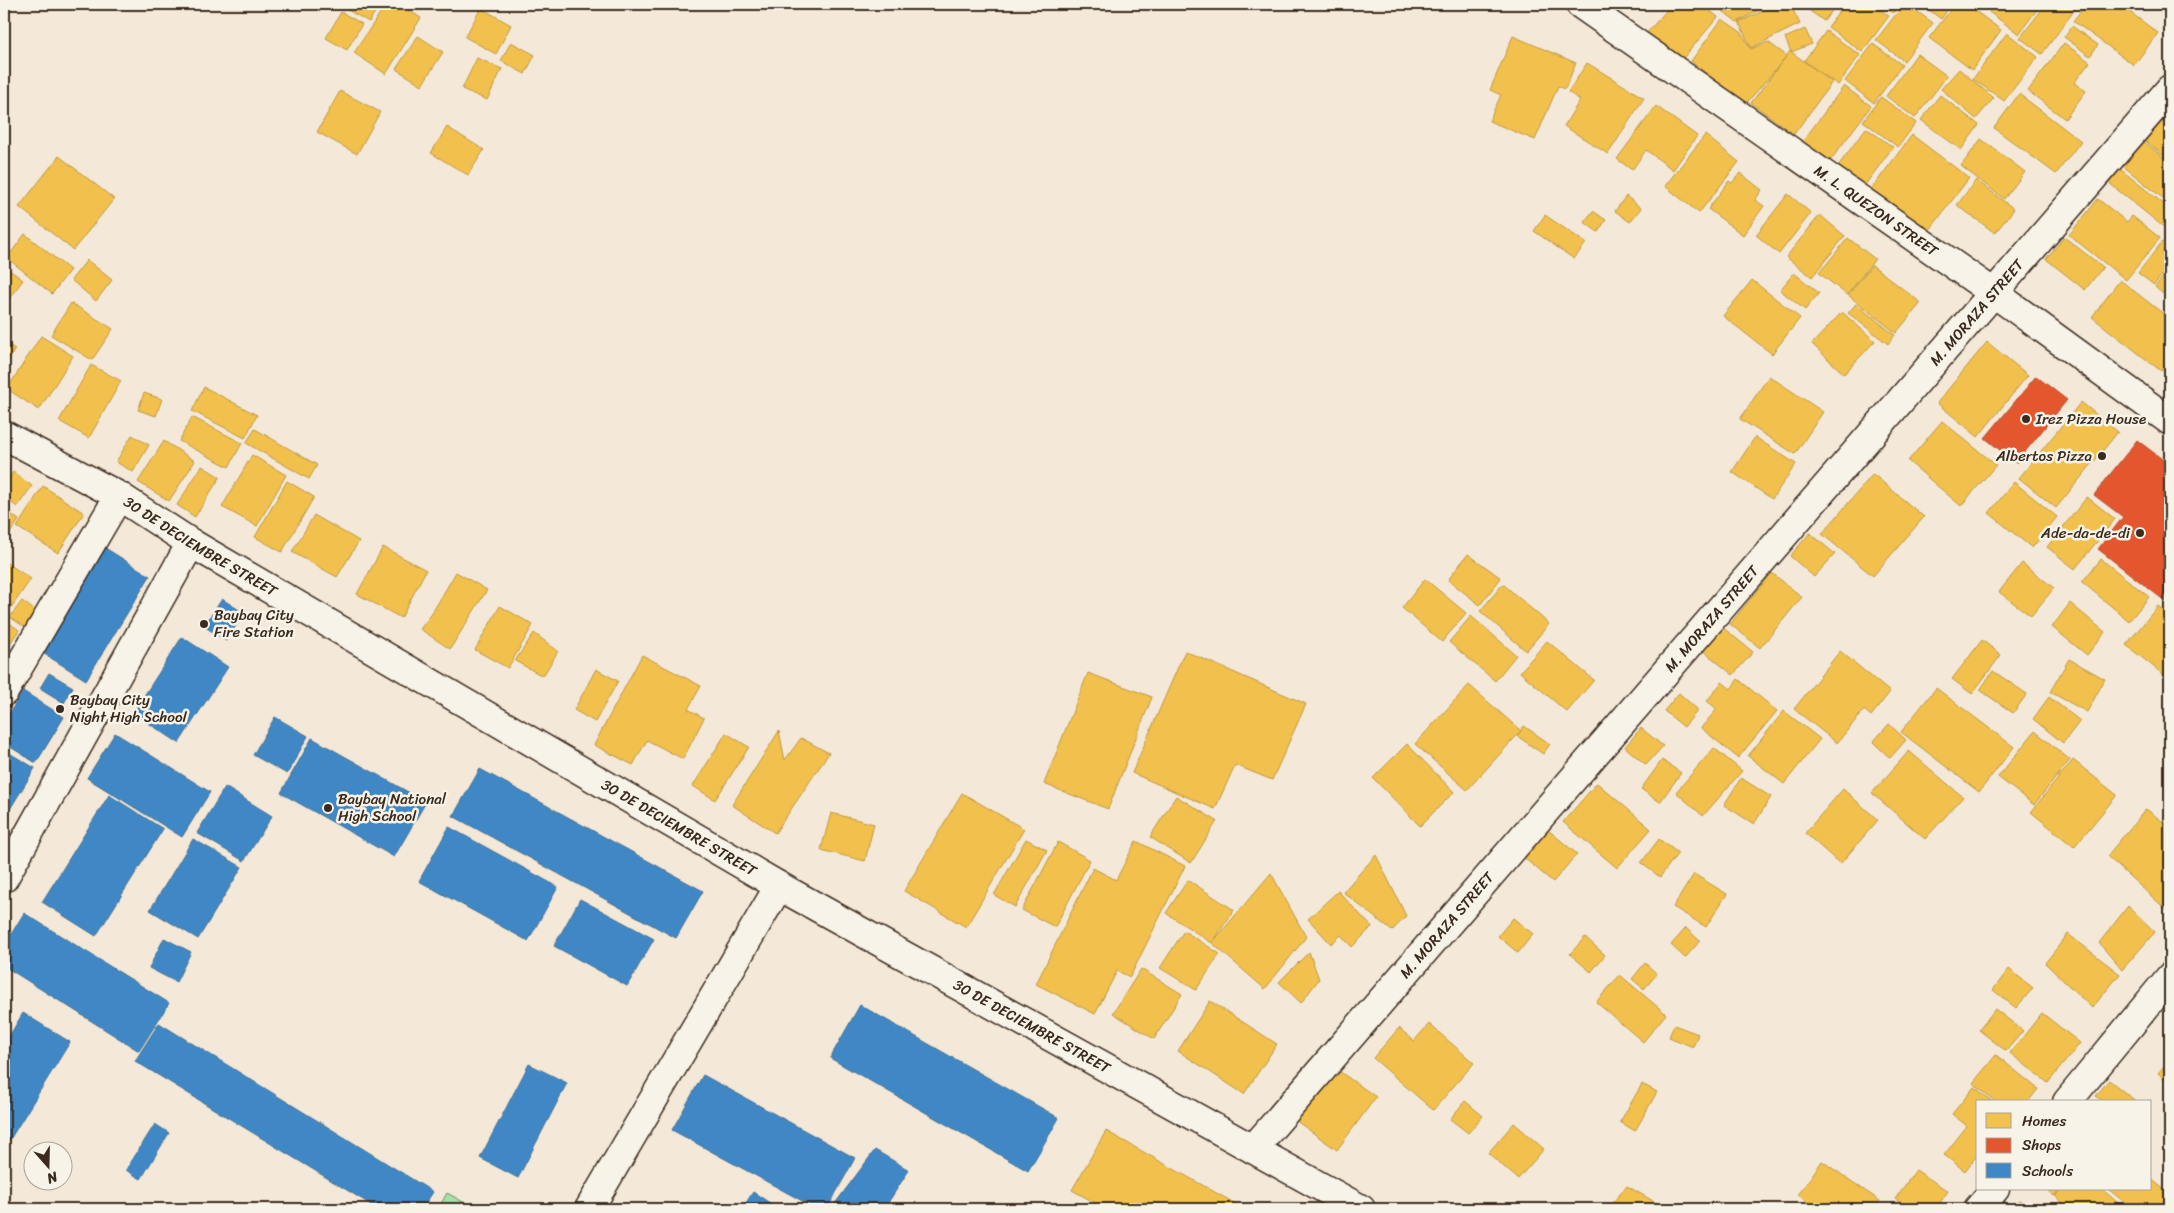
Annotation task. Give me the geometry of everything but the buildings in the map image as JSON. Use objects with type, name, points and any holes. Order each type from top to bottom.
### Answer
[{"type":"street","name":"M. L. QUEZON STREET","points":[[1580,4],[1994,294],[2170,421]]},
{"type":"street","name":"M. MORAZA STREET","points":[[1253,1149],[2170,89]]},
{"type":"street","name":"30 DE DECIEMBRE STREET","points":[[4,435],[119,496],[191,543],[779,886],[1361,1209]]},
{"type":"street","points":[[4,692],[119,496]]},
{"type":"street","points":[[4,878],[191,543]]},
{"type":"street","points":[[589,1209],[779,886]]},
{"type":"street","points":[[2069,1100],[2170,977]]},
{"type":"street","points":[[1978,1209],[1994,1190]]},
{"type":"green space","points":[[447,1193],[476,1209],[438,1209]]},
{"type":"place","name":"Irez Pizza House","points":[[2026,419]]},
{"type":"place","name":"Albertos Pizza","points":[[2102,456]]},
{"type":"place","name":"Ade-da-de-di","points":[[2140,533]]},
{"type":"place","name":"Baybay City Fire Station","points":[[204,624]]},
{"type":"place","name":"Baybay City Night High School","points":[[60,709]]},
{"type":"place","name":"Baybay National High School","points":[[328,808]]}]
